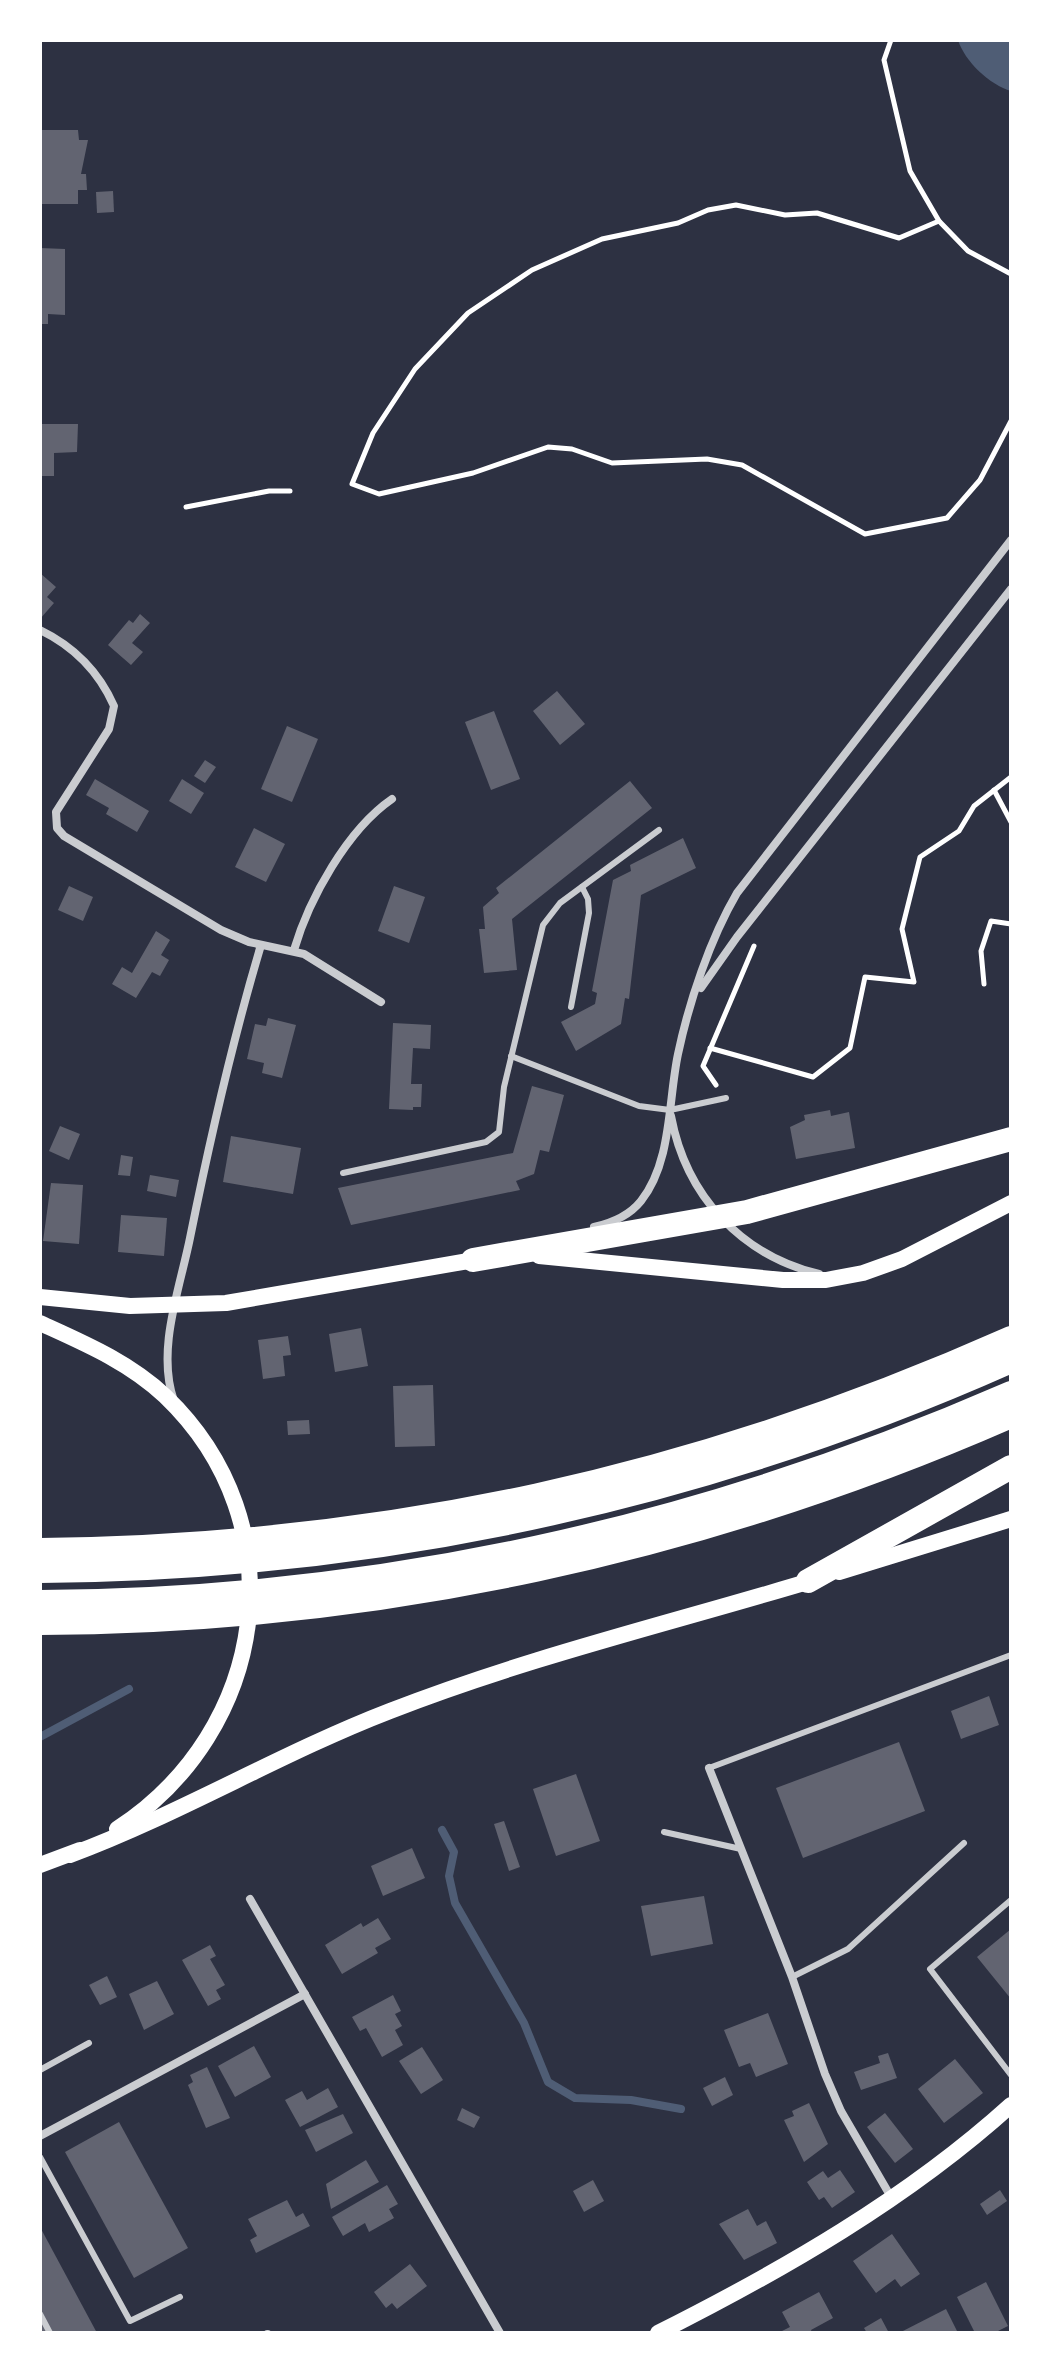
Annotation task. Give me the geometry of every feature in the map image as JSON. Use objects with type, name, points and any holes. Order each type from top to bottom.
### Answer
[{"type":"highway","points":[[473,1260],[720,1218],[1011,1139]]},
{"type":"highway","points":[[40,1550],[114,1549],[296,1537],[427,1519],[561,1492],[648,1471],[777,1431],[889,1390],[1011,1338]]},
{"type":"highway","points":[[40,1571],[115,1570],[298,1557],[431,1540],[535,1519],[653,1491],[784,1450],[911,1403],[1011,1361]]},
{"type":"highway","points":[[40,1602],[178,1598],[281,1590],[402,1574],[533,1551],[753,1493],[880,1448],[1011,1393]]},
{"type":"highway","points":[[40,1623],[269,1613],[406,1595],[538,1571],[759,1513],[873,1473],[1011,1416]]},
{"type":"highway","points":[[808,1581],[1011,1467]]},
{"type":"main road","points":[[40,1297],[130,1306],[176,1306],[275,1296],[473,1260],[571,1258],[783,1280],[844,1278],[902,1259],[1011,1203]]},
{"type":"main road","points":[[40,1323],[120,1362],[180,1411],[207,1448],[227,1484],[242,1526],[250,1584],[246,1640],[237,1678],[211,1735],[174,1785],[124,1824],[70,1855]]},
{"type":"main road","points":[[40,1865],[160,1819],[393,1709],[1011,1519]]},
{"type":"main road","points":[[658,2333],[798,2260],[982,2131],[1011,2105]]},
{"type":"street","points":[[473,1260],[603,1225],[632,1211],[653,1181],[670,1110],[678,1055],[717,931],[743,884],[1011,540]]},
{"type":"street","points":[[697,995],[737,937],[1011,589]]},
{"type":"street","points":[[40,630],[66,644],[85,663],[114,706],[109,729],[56,812],[57,828],[82,850],[208,923],[261,945],[294,950],[325,964],[381,1002]]},
{"type":"street","points":[[294,950],[347,844],[367,819],[392,799]]},
{"type":"street","points":[[180,1411],[170,1389],[167,1363],[176,1306],[222,1083],[261,945]]},
{"type":"street","points":[[670,1110],[684,1157],[720,1218],[743,1240],[771,1258],[844,1278]]},
{"type":"street","points":[[709,1768],[841,2111],[891,2197]]},
{"type":"street","points":[[250,1899],[500,2333]]},
{"type":"street","points":[[40,2136],[305,1994]]},
{"type":"lane","points":[[343,1173],[493,1138],[503,1125],[504,1087],[543,925],[553,909],[659,830]]},
{"type":"lane","points":[[571,1007],[590,905],[582,887]]},
{"type":"lane","points":[[511,1056],[621,1101],[670,1110],[726,1098]]},
{"type":"lane","points":[[709,1768],[1011,1655]]},
{"type":"lane","points":[[664,1832],[741,1849]]},
{"type":"lane","points":[[792,1977],[848,1949],[964,1843]]},
{"type":"lane","points":[[1011,1900],[930,1969],[1011,2075]]},
{"type":"lane","points":[[40,2070],[89,2043]]},
{"type":"lane","points":[[40,2157],[130,2321],[180,2297]]},
{"type":"lane","points":[[40,2314],[50,2333]]},
{"type":"path","points":[[891,40],[884,60],[910,171],[939,221],[968,251],[1011,274]]},
{"type":"path","points":[[939,221],[899,238],[817,213],[785,215],[736,205],[708,210],[678,223],[602,239],[532,270],[468,313],[415,369],[373,433],[352,484],[379,494],[473,473],[548,447],[572,449],[612,463],[707,459],[742,465],[865,534],[947,518],[980,480],[1011,421]]},
{"type":"path","points":[[186,507],[269,491],[290,491]]},
{"type":"path","points":[[710,1048],[813,1077],[850,1048],[865,977],[914,982],[902,929],[920,857],[959,831],[974,806],[1011,777]]},
{"type":"path","points":[[994,790],[1011,822]]},
{"type":"path","points":[[984,984],[981,951],[991,921],[1011,924]]},
{"type":"path","points":[[726,1098],[703,1066],[757,937]]},
{"type":"water","points":[[958,40],[1011,40],[1011,91],[979,72]]},
{"type":"building","points":[[40,130],[78,130],[79,140],[88,140],[81,174],[86,174],[87,190],[78,190],[78,204],[40,204]]},
{"type":"building","points":[[113,191],[114,212],[97,213],[96,192]]},
{"type":"building","points":[[40,248],[65,249],[65,315],[48,314],[48,324],[40,324]]},
{"type":"building","points":[[40,424],[78,424],[77,452],[54,453],[54,476],[40,476]]},
{"type":"building","points":[[40,573],[56,587],[47,597],[54,603],[40,619]]},
{"type":"building","points":[[140,614],[150,623],[132,643],[143,652],[131,665],[108,645],[129,620],[133,623]]},
{"type":"building","points":[[557,691],[585,724],[560,745],[533,711]]},
{"type":"building","points":[[494,711],[520,779],[491,790],[465,722]]},
{"type":"building","points":[[287,726],[318,739],[292,802],[261,789]]},
{"type":"building","points":[[205,760],[216,767],[205,783],[194,776]]},
{"type":"building","points":[[95,779],[149,811],[137,832],[106,814],[109,808],[86,795]]},
{"type":"building","points":[[182,779],[204,793],[191,814],[169,801]]},
{"type":"building","points":[[630,781],[652,808],[512,919],[517,970],[484,973],[479,929],[485,929],[483,907],[499,893],[496,888]]},
{"type":"building","points":[[254,828],[285,844],[266,882],[235,867]]},
{"type":"building","points":[[683,838],[696,868],[641,895],[629,999],[625,998],[621,1024],[576,1051],[561,1022],[595,1004],[597,993],[592,991],[613,880],[631,871],[630,865]]},
{"type":"building","points":[[69,886],[93,897],[83,921],[58,910]]},
{"type":"building","points":[[394,886],[425,897],[409,943],[378,931]]},
{"type":"building","points":[[156,931],[170,940],[161,955],[169,960],[160,976],[152,972],[136,998],[112,984],[122,967],[132,973]]},
{"type":"building","points":[[268,1018],[296,1025],[282,1078],[262,1073],[264,1063],[247,1059],[255,1024],[266,1026]]},
{"type":"building","points":[[393,1023],[431,1025],[430,1049],[413,1048],[411,1084],[422,1084],[421,1107],[413,1107],[413,1110],[389,1109]]},
{"type":"building","points":[[532,1086],[564,1095],[549,1152],[540,1150],[534,1174],[516,1181],[520,1190],[351,1225],[338,1188],[513,1153]]},
{"type":"building","points":[[830,1110],[831,1116],[849,1112],[855,1148],[796,1159],[790,1127],[805,1120],[804,1115]]},
{"type":"building","points":[[60,1126],[80,1134],[69,1160],[49,1151]]},
{"type":"building","points":[[231,1136],[301,1148],[293,1194],[223,1182]]},
{"type":"building","points":[[121,1155],[133,1157],[130,1176],[118,1175]]},
{"type":"building","points":[[150,1175],[179,1180],[176,1197],[147,1191]]},
{"type":"building","points":[[51,1183],[83,1185],[79,1244],[43,1241]]},
{"type":"building","points":[[121,1215],[167,1218],[164,1256],[118,1252]]},
{"type":"building","points":[[361,1328],[368,1366],[335,1372],[329,1334]]},
{"type":"building","points":[[288,1336],[291,1355],[283,1356],[285,1376],[263,1379],[258,1340]]},
{"type":"building","points":[[433,1385],[435,1446],[395,1447],[393,1386]]},
{"type":"building","points":[[309,1420],[310,1434],[288,1435],[287,1421]]},
{"type":"building","points":[[989,1696],[999,1725],[961,1739],[951,1711]]},
{"type":"building","points":[[899,1742],[925,1811],[803,1858],[776,1788]]},
{"type":"building","points":[[576,1774],[600,1841],[556,1856],[533,1789]]},
{"type":"building","points":[[504,1821],[520,1867],[509,1871],[494,1824]]},
{"type":"building","points":[[412,1848],[425,1878],[383,1896],[371,1866]]},
{"type":"building","points":[[704,1896],[713,1944],[651,1956],[641,1906]]},
{"type":"building","points":[[378,1918],[391,1939],[375,1948],[378,1953],[342,1974],[325,1945],[361,1923],[363,1927]]},
{"type":"building","points":[[1011,1929],[1011,1999],[977,1957]]},
{"type":"building","points":[[210,1945],[216,1956],[210,1959],[225,1985],[216,1990],[221,1999],[208,2006],[182,1960]]},
{"type":"building","points":[[107,1976],[117,1997],[100,2005],[89,1985]]},
{"type":"building","points":[[157,1981],[174,2014],[144,2030],[129,1994]]},
{"type":"building","points":[[393,1995],[401,2011],[395,2014],[402,2026],[395,2030],[403,2045],[382,2057],[366,2028],[360,2031],[352,2017]]},
{"type":"building","points":[[768,2013],[788,2064],[756,2077],[750,2063],[739,2067],[724,2030]]},
{"type":"building","points":[[254,2046],[271,2077],[235,2097],[218,2066]]},
{"type":"building","points":[[422,2047],[443,2080],[421,2094],[399,2061]]},
{"type":"building","points":[[888,2053],[897,2078],[861,2090],[854,2072],[880,2063],[878,2056]]},
{"type":"building","points":[[955,2059],[983,2093],[944,2123],[918,2089]]},
{"type":"building","points":[[207,2067],[230,2118],[206,2128],[188,2085],[193,2082],[190,2075]]},
{"type":"building","points":[[725,2077],[733,2095],[712,2106],[703,2088]]},
{"type":"building","points":[[328,2088],[338,2107],[300,2127],[285,2100],[302,2091],[307,2100]]},
{"type":"building","points":[[809,2103],[828,2144],[804,2162],[784,2120],[794,2116],[792,2111]]},
{"type":"building","points":[[462,2108],[480,2117],[474,2128],[457,2120]]},
{"type":"building","points":[[885,2113],[913,2149],[895,2163],[867,2127]]},
{"type":"building","points":[[343,2114],[353,2133],[316,2152],[305,2130]]},
{"type":"building","points":[[119,2122],[188,2248],[134,2278],[65,2152]]},
{"type":"building","points":[[366,2160],[379,2182],[331,2209],[326,2184]]},
{"type":"building","points":[[840,2170],[855,2192],[832,2208],[824,2197],[819,2200],[807,2182],[823,2171],[828,2178]]},
{"type":"building","points":[[593,2180],[604,2201],[584,2212],[573,2191]]},
{"type":"building","points":[[387,2185],[398,2204],[389,2209],[394,2218],[369,2232],[365,2223],[343,2236],[332,2217]]},
{"type":"building","points":[[1000,2190],[1007,2201],[987,2215],[980,2204]]},
{"type":"building","points":[[287,2200],[296,2217],[303,2213],[310,2226],[256,2253],[250,2240],[257,2236],[248,2219]]},
{"type":"building","points":[[748,2209],[757,2226],[766,2221],[777,2243],[744,2260],[719,2224]]},
{"type":"building","points":[[40,2227],[97,2333],[40,2333]]},
{"type":"building","points":[[892,2234],[920,2274],[901,2287],[895,2279],[876,2293],[853,2261]]},
{"type":"building","points":[[410,2264],[427,2286],[397,2309],[392,2303],[386,2308],[374,2292]]},
{"type":"building","points":[[986,2282],[1008,2326],[994,2333],[975,2333],[957,2297]]},
{"type":"building","points":[[819,2292],[833,2318],[811,2330],[812,2333],[778,2333],[790,2327],[782,2312]]},
{"type":"building","points":[[946,2309],[958,2333],[899,2333]]},
{"type":"building","points":[[881,2318],[889,2333],[867,2333],[864,2328]]},
{"type":"waterway","points":[[40,1737],[129,1689]]},
{"type":"waterway","points":[[442,1830],[454,1852],[449,1876],[455,1903],[524,2023],[548,2082],[575,2098],[631,2100],[681,2109]]}]
